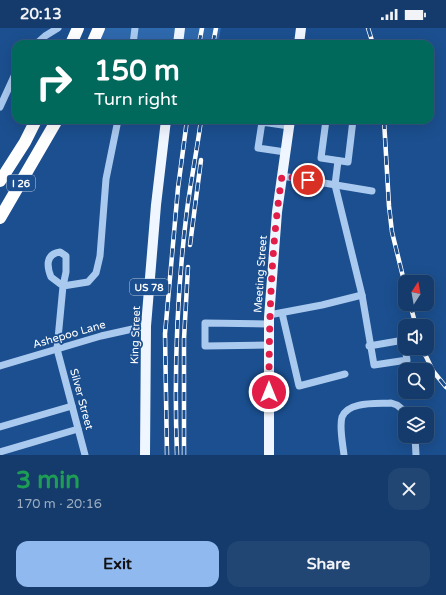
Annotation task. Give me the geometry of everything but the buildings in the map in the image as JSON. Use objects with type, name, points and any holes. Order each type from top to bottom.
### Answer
[{"type":"highway","points":[[73,40],[78,28]]},
{"type":"highway","points":[[94,40],[99,28]]},
{"type":"highway","name":"I 26","points":[[0,181],[25,142],[34,124]]},
{"type":"highway","name":"I 26","points":[[0,218],[55,124]]},
{"type":"main road","points":[[178,40],[180,28]]},
{"type":"main road","points":[[300,40],[302,28]]},
{"type":"main road","name":"King Street","points":[[145,455],[146,326],[156,205],[166,124]]},
{"type":"main road","name":"Meeting Street","points":[[269,455],[269,320],[277,212],[289,124]]},
{"type":"street","points":[[40,40],[58,28]]},
{"type":"street","points":[[134,40],[136,28]]},
{"type":"street","points":[[0,107],[12,81]]},
{"type":"street","name":"Silver Street","points":[[85,455],[58,349],[63,286],[88,282],[96,273],[100,256],[106,179],[117,124]]},
{"type":"street","points":[[262,124],[258,148],[285,152]]},
{"type":"street","points":[[325,124],[321,158],[348,162],[353,124]]},
{"type":"street","points":[[338,161],[335,185],[362,295],[374,365],[407,360],[406,355]]},
{"type":"street","points":[[282,176],[372,191]]},
{"type":"street","points":[[269,345],[205,346],[205,323],[269,320],[282,313],[362,295]]},
{"type":"street","points":[[282,313],[299,386],[345,374]]},
{"type":"street","name":"Ashepoo Lane","points":[[0,366],[114,332],[146,326]]},
{"type":"street","points":[[370,346],[398,341]]},
{"type":"street","points":[[344,455],[342,417],[346,411],[354,406],[391,403],[399,407]]},
{"type":"street","points":[[0,426],[72,406]]},
{"type":"street","points":[[0,452],[78,429]]},
{"type":"street","points":[[415,443],[416,455]]},
{"type":"shaded area","points":[[99,28],[221,28],[219,40],[94,40]]},
{"type":"railway","points":[[200,40],[202,28]]},
{"type":"railway","points":[[214,40],[216,28]]},
{"type":"railway","points":[[368,28],[372,40]]},
{"type":"railway","points":[[167,455],[165,334],[178,188],[186,124]]},
{"type":"railway","points":[[177,455],[176,363],[181,271],[187,210],[200,124]]},
{"type":"railway","points":[[384,124],[392,232],[403,275]]},
{"type":"railway","points":[[190,245],[201,160]]},
{"type":"railway","points":[[184,455],[184,339],[188,267]]},
{"type":"railway","points":[[412,311],[414,319]]},
{"type":"railway","points":[[425,355],[433,371],[446,387]]},
{"type":"route","points":[[269,392],[269,315],[277,212],[282,176],[308,180]]}]
